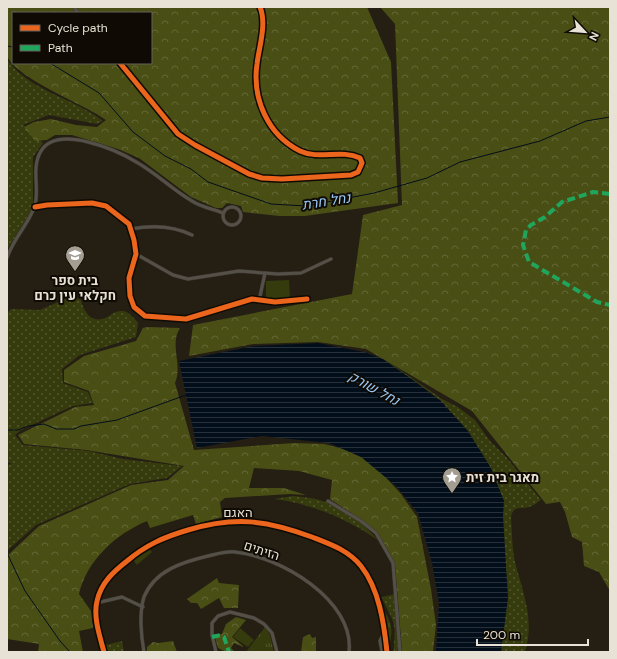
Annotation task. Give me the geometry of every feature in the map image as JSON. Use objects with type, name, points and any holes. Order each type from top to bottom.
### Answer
[{"type":"street","points":[[121,64],[178,134],[195,145],[249,174],[262,178],[282,179],[351,175],[358,172],[362,164],[360,158],[348,154],[308,154],[301,151],[285,141],[274,131],[265,117],[260,104],[257,81],[257,66],[262,31],[260,7]]},
{"type":"street","points":[[7,258],[13,243],[35,207],[36,168],[41,151],[53,141],[70,139],[120,153],[146,168],[193,202],[223,213]]},
{"type":"street","points":[[35,207],[47,204],[92,203],[106,206],[128,224],[131,229],[136,254],[129,278],[130,296],[134,307],[145,316],[186,319],[252,299],[275,302],[307,299]]},
{"type":"street","points":[[230,207],[237,208],[241,213],[240,219],[236,224],[227,224],[223,213],[230,207]]},
{"type":"street","points":[[131,229],[151,225],[182,230],[192,235]]},
{"type":"street","points":[[136,254],[180,278],[188,279],[226,271],[278,274],[301,273],[331,259]]},
{"type":"street","points":[[259,301],[265,273]]},
{"type":"street","points":[[328,501],[356,517],[376,533],[393,563],[400,652]]},
{"type":"street","name":"האגם","points":[[104,652],[97,621],[96,603],[102,587],[108,577],[151,543],[167,536],[209,524],[234,520],[250,521],[296,531],[330,543],[350,555],[360,565],[369,579],[377,602],[387,652]]},
{"type":"street","name":"הזיתים","points":[[144,652],[142,607],[148,591],[160,576],[172,567],[199,558],[227,552],[238,552],[282,567],[318,590],[340,615],[349,638],[349,652]]},
{"type":"street","points":[[96,603],[122,597],[142,607]]},
{"type":"street","points":[[216,652],[212,636],[212,623],[220,615],[232,612],[257,619],[266,626],[273,635],[277,652]]},
{"type":"street","points":[[382,652],[380,641],[384,633]]},
{"type":"green space","points":[[7,7],[367,7],[391,62],[398,203],[305,216],[279,216],[243,212],[241,206],[227,203],[222,208],[216,208],[191,197],[139,158],[118,149],[72,135],[55,135],[47,140],[35,141],[24,127],[34,122],[51,119],[76,125],[97,127],[106,120],[52,91],[12,64],[152,64],[152,12],[12,12],[12,64],[7,56]]},
{"type":"green space","points":[[380,7],[610,7],[610,591],[599,572],[584,566],[582,542],[572,537],[565,512],[560,502],[546,504],[472,411],[366,349],[318,342],[253,344],[189,356],[193,325],[352,294],[363,215],[402,205],[395,24]]},
{"type":"green space","points":[[7,59],[16,70],[39,87],[79,106],[103,121],[97,124],[49,115],[23,125],[43,143],[33,157],[33,208],[7,250]]},
{"type":"green space","points":[[289,280],[290,299],[266,299],[266,281]]},
{"type":"green space","points":[[72,296],[81,300],[85,311],[94,319],[102,319],[120,311],[127,313],[138,323],[136,337],[80,355],[62,369],[63,383],[88,392],[93,403],[73,406],[21,430],[15,435],[23,445],[89,451],[123,459],[182,466],[167,478],[130,484],[36,525],[7,551],[7,465],[12,464],[7,462],[7,313],[11,309],[40,310]]},
{"type":"green space","points":[[143,328],[180,328],[176,341],[178,369],[175,383],[194,450],[294,443],[324,444],[348,450],[362,457],[379,470],[401,494],[417,517],[431,589],[436,625],[433,652],[402,652],[395,565],[375,531],[330,499],[332,480],[299,471],[254,468],[249,488],[284,488],[306,495],[290,494],[225,498],[220,502],[222,517],[196,524],[193,515],[150,528],[147,521],[136,526],[124,533],[104,550],[96,559],[83,582],[79,594],[91,611],[93,628],[79,631],[83,652],[38,652],[39,644],[7,639],[7,556],[39,526],[131,485],[168,480],[184,466],[86,450],[24,444],[18,435],[75,407],[94,405],[89,391],[64,382],[64,370],[84,356],[136,341]]},
{"type":"green space","points":[[380,356],[442,399],[458,407],[475,420],[490,441],[507,458],[541,500],[526,508],[518,508],[514,510],[511,517],[514,557],[527,607],[529,629],[525,652],[478,652],[375,362]]},
{"type":"green space","points":[[293,496],[319,500],[331,504],[360,522],[378,540],[366,532],[328,513],[302,504],[274,499]]},
{"type":"green space","points":[[148,547],[152,552],[137,565],[133,560]]},
{"type":"green space","points":[[217,578],[219,583],[239,585],[238,608],[224,608],[219,598],[201,609],[197,603],[191,603],[187,599]]},
{"type":"green space","points":[[395,594],[398,652],[394,652],[395,633],[393,622],[382,597]]},
{"type":"green space","points":[[383,609],[391,626],[389,645]]},
{"type":"green space","points":[[236,617],[246,620],[232,637],[243,647],[234,643],[231,648],[235,652],[226,652],[218,648],[214,634],[222,634],[226,624]]},
{"type":"green space","points":[[265,627],[270,635],[274,652],[246,652]]},
{"type":"green space","points":[[240,628],[254,640],[248,647],[233,637]]},
{"type":"green space","points":[[310,634],[312,638],[316,637],[316,651],[323,652],[301,652],[303,637]]},
{"type":"green space","points":[[122,641],[124,652],[108,652],[106,645]]},
{"type":"green space","points":[[173,641],[177,652],[147,652],[147,647],[153,642],[158,643]]},
{"type":"water","name":"מאגר בית זית","points":[[318,343],[364,352],[383,359],[413,380],[441,401],[468,431],[491,468],[504,501],[503,516],[508,598],[501,652],[436,652],[439,603],[432,563],[418,513],[396,486],[361,457],[329,443],[262,436],[197,448],[179,361],[254,346]]},
{"type":"waterway","name":"נחל חרת","points":[[7,46],[12,47]]},
{"type":"waterway","name":"נחל חרת","points":[[52,64],[99,93],[133,132],[165,156],[191,169],[208,182],[271,204],[306,206],[374,193],[427,178],[460,162],[540,141],[586,121],[610,117]]},
{"type":"waterway","name":"נחל שורק","points":[[7,430],[18,430],[28,426],[44,424],[56,429],[74,429],[81,426],[117,420],[186,395]]},
{"type":"waterway","points":[[7,553],[25,591],[60,641],[70,652]]},
{"type":"marked path","points":[[610,194],[593,192],[562,202],[545,217],[531,225],[526,230],[523,245],[529,262],[597,302],[610,305]]},
{"type":"marked path","points":[[212,637],[221,635],[224,637],[229,652]]},
{"type":"cycle path","points":[[121,64],[178,134],[195,145],[249,174],[262,178],[282,179],[351,175],[358,172],[362,163],[360,158],[345,154],[307,154],[289,144],[279,136],[271,126],[260,103],[257,90],[257,64],[263,28],[260,7]]},
{"type":"cycle path","points":[[35,207],[92,203],[106,206],[129,224],[134,240],[136,254],[129,278],[130,296],[134,307],[145,316],[186,319],[252,299],[275,302],[307,299]]},
{"type":"cycle path","points":[[104,652],[98,627],[96,607],[101,589],[112,574],[141,550],[163,539],[205,526],[236,522],[265,524],[295,531],[332,545],[356,560],[367,575],[380,607],[387,652]]},
{"type":"place","name":"בית ספר חקלאי עין כרם","points":[[75,272]]},
{"type":"place","name":"מאגר בית זית","points":[[452,494]]}]
